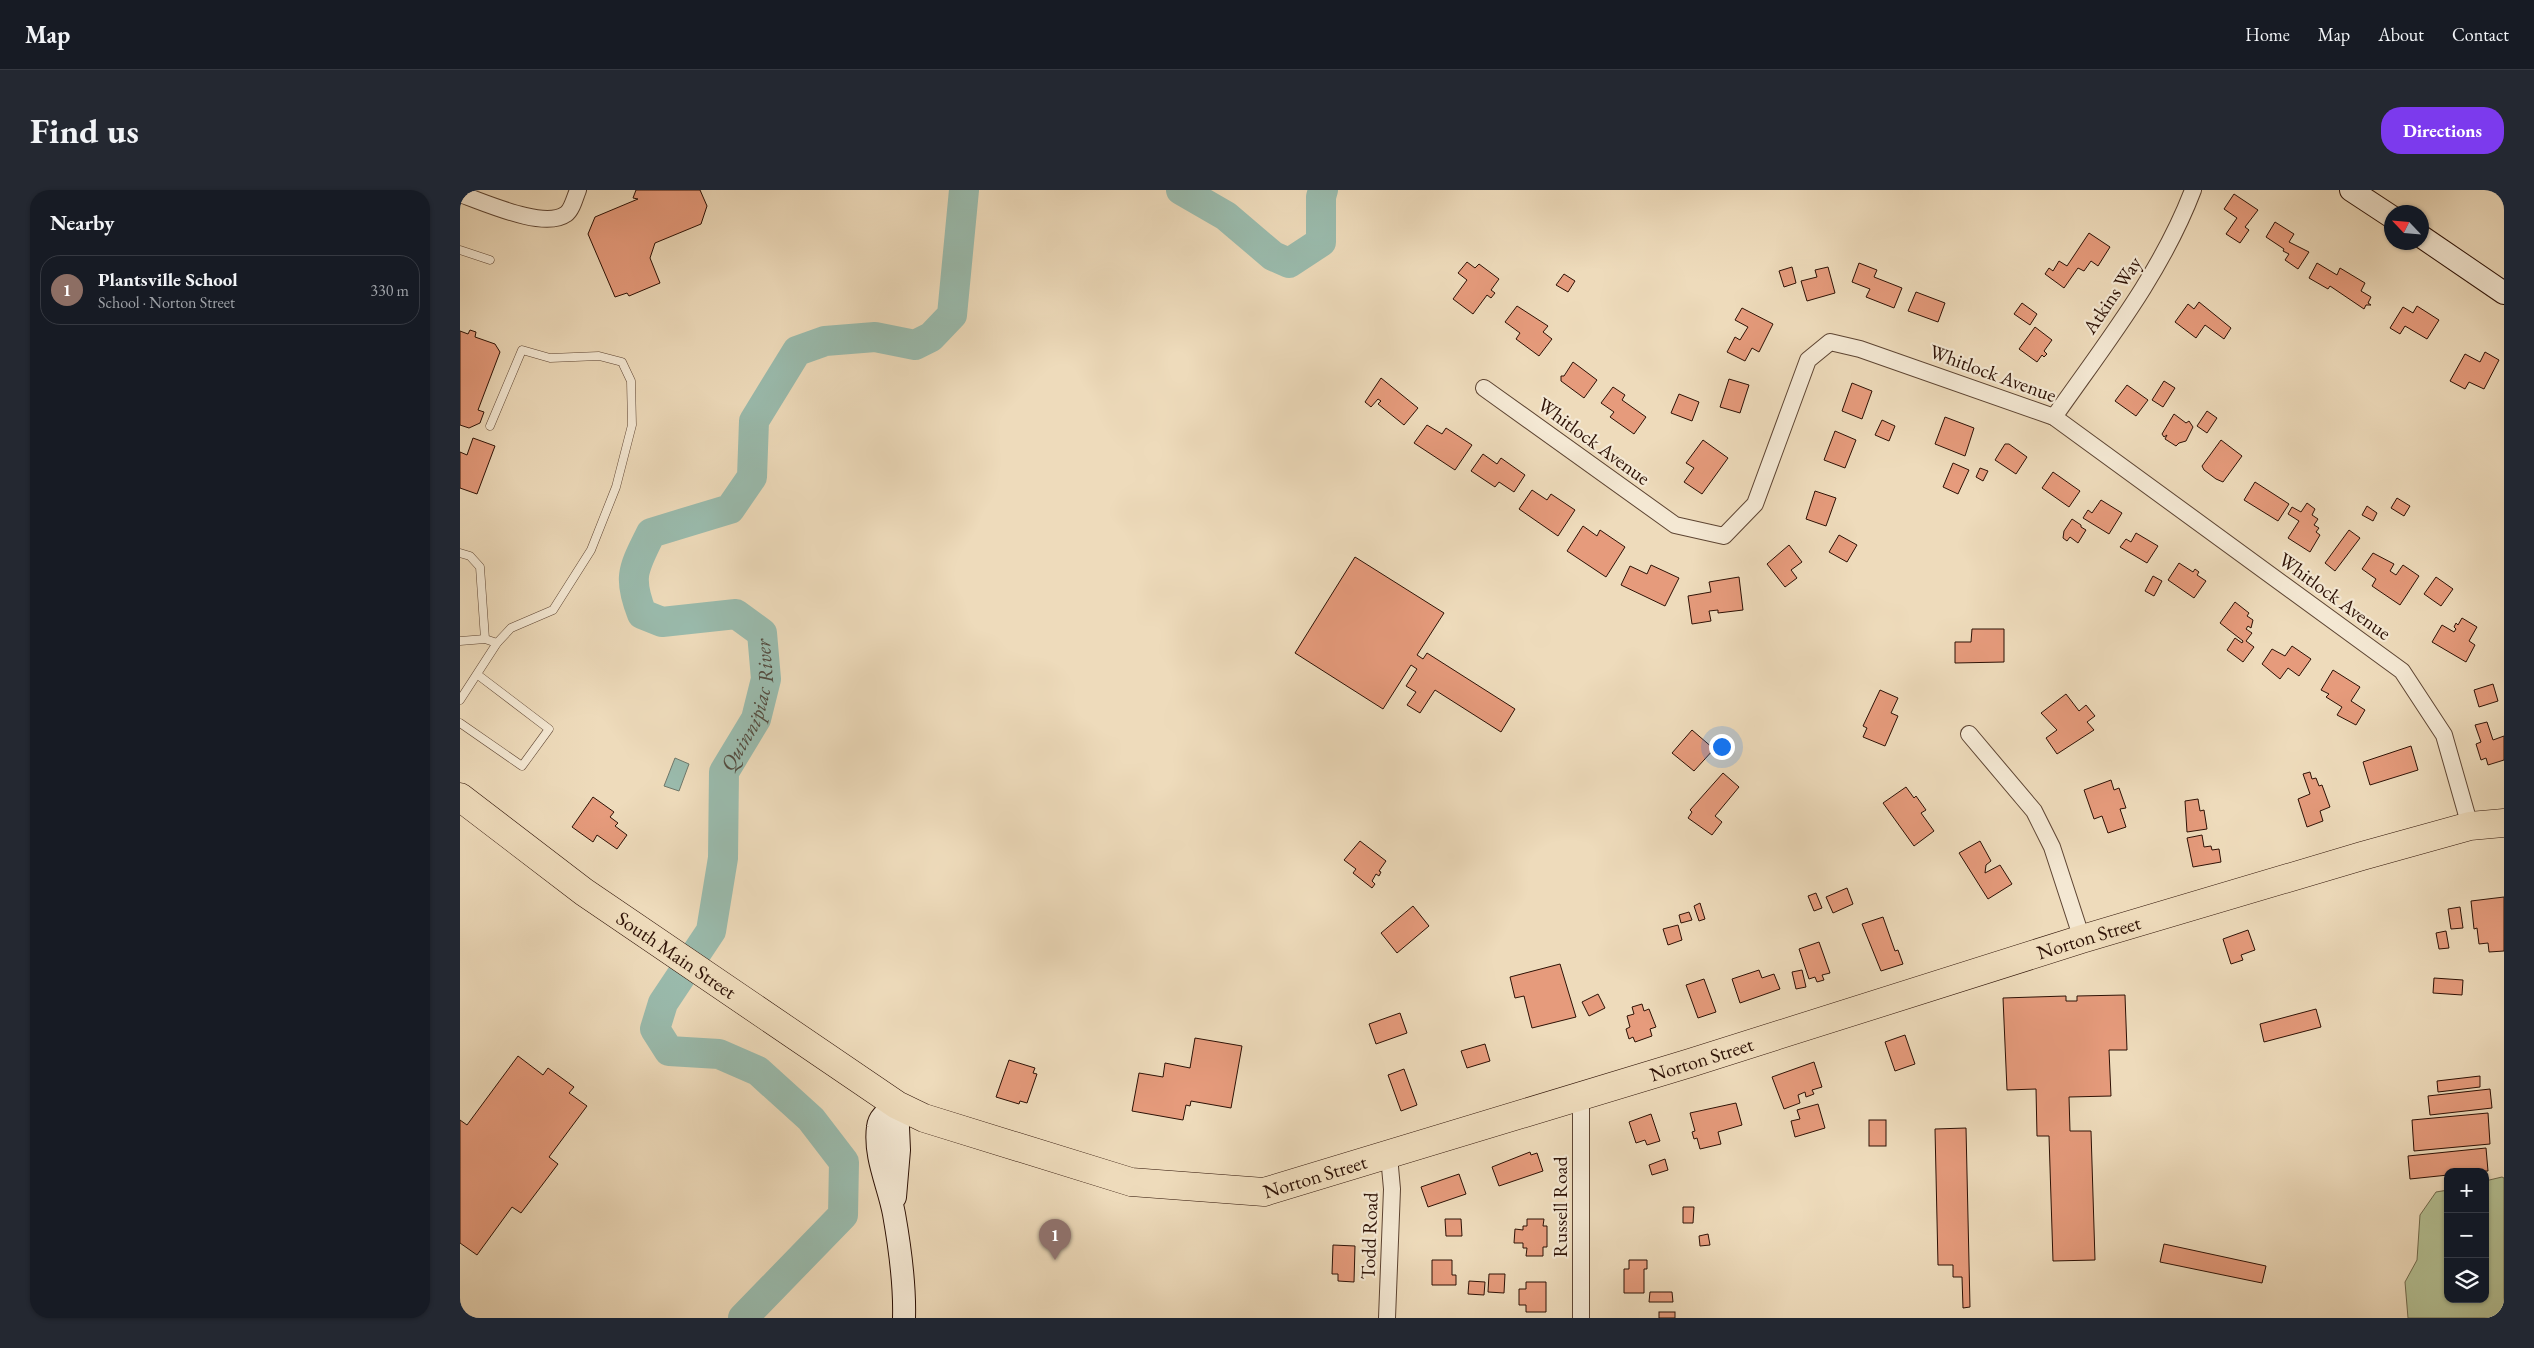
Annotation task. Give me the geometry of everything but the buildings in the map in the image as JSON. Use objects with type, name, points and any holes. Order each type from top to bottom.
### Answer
[{"type":"highway","name":"South Main Street","points":[[460,797],[584,892],[897,1105]]},
{"type":"highway","points":[[2470,826],[2504,823]]},
{"type":"highway","name":"Norton Street","points":[[897,1105],[924,1118],[1131,1182],[1264,1192],[1389,1156],[2082,939],[2470,826]]},
{"type":"main road","points":[[2351,190],[2384,212]]},
{"type":"main road","points":[[2429,242],[2504,293]]},
{"type":"main road","name":"Norton Street","points":[[2470,826],[2504,815]]},
{"type":"main road","points":[[897,1105],[899,1150],[894,1213],[904,1297],[904,1318]]},
{"type":"street","points":[[460,194],[537,219],[558,218],[568,213],[578,190]]},
{"type":"street","name":"Atkins Way","points":[[2054,417],[2147,286],[2179,228],[2193,190]]},
{"type":"street","name":"Whitlock Avenue","points":[[1484,388],[1675,525],[1724,536],[1756,504],[1808,360],[1830,342],[1860,349],[2054,417],[2402,671],[2444,735],[2470,826]]},
{"type":"street","points":[[1969,734],[2034,811],[2052,847],[2082,939]]},
{"type":"street","name":"Russell Road","points":[[1581,1096],[1581,1318]]},
{"type":"street","name":"Todd Road","points":[[1387,1318],[1392,1189],[1389,1156]]},
{"type":"lane","points":[[460,250],[490,260]]},
{"type":"lane","points":[[460,700],[511,628],[552,610],[591,550],[616,487],[632,425],[631,381],[622,362],[599,356],[550,358],[522,350],[490,426]]},
{"type":"lane","points":[[460,553],[470,556],[480,568],[486,639]]},
{"type":"lane","points":[[460,641],[486,639],[498,644]]},
{"type":"lane","points":[[460,723],[522,766],[549,729],[478,675]]},
{"type":"green space","points":[[2504,1178],[2504,1318],[2408,1318],[2405,1282],[2417,1260],[2420,1215],[2436,1192],[2444,1191],[2444,1303],[2489,1303],[2489,1180]]},
{"type":"shaded area","points":[[675,758],[689,764],[679,791],[664,786]]},
{"type":"waterway","name":"Quinnipiac River","points":[[743,1318],[843,1215],[844,1162],[811,1119],[758,1071],[719,1054],[669,1051],[655,1029],[663,1003],[711,931],[723,858],[724,772],[756,719],[766,679],[762,633],[736,614],[662,622],[642,614],[637,601],[634,572],[651,533],[730,509],[752,477],[754,421],[797,351],[825,341],[875,337],[915,345],[931,337],[952,315],[964,190]]},
{"type":"waterway","name":"Quinnipiac River","points":[[1181,190],[1226,216],[1273,256],[1289,263],[1321,242],[1321,197],[1323,190]]},
{"type":"place","name":"Plantsville School","points":[[1055,1260]]}]
